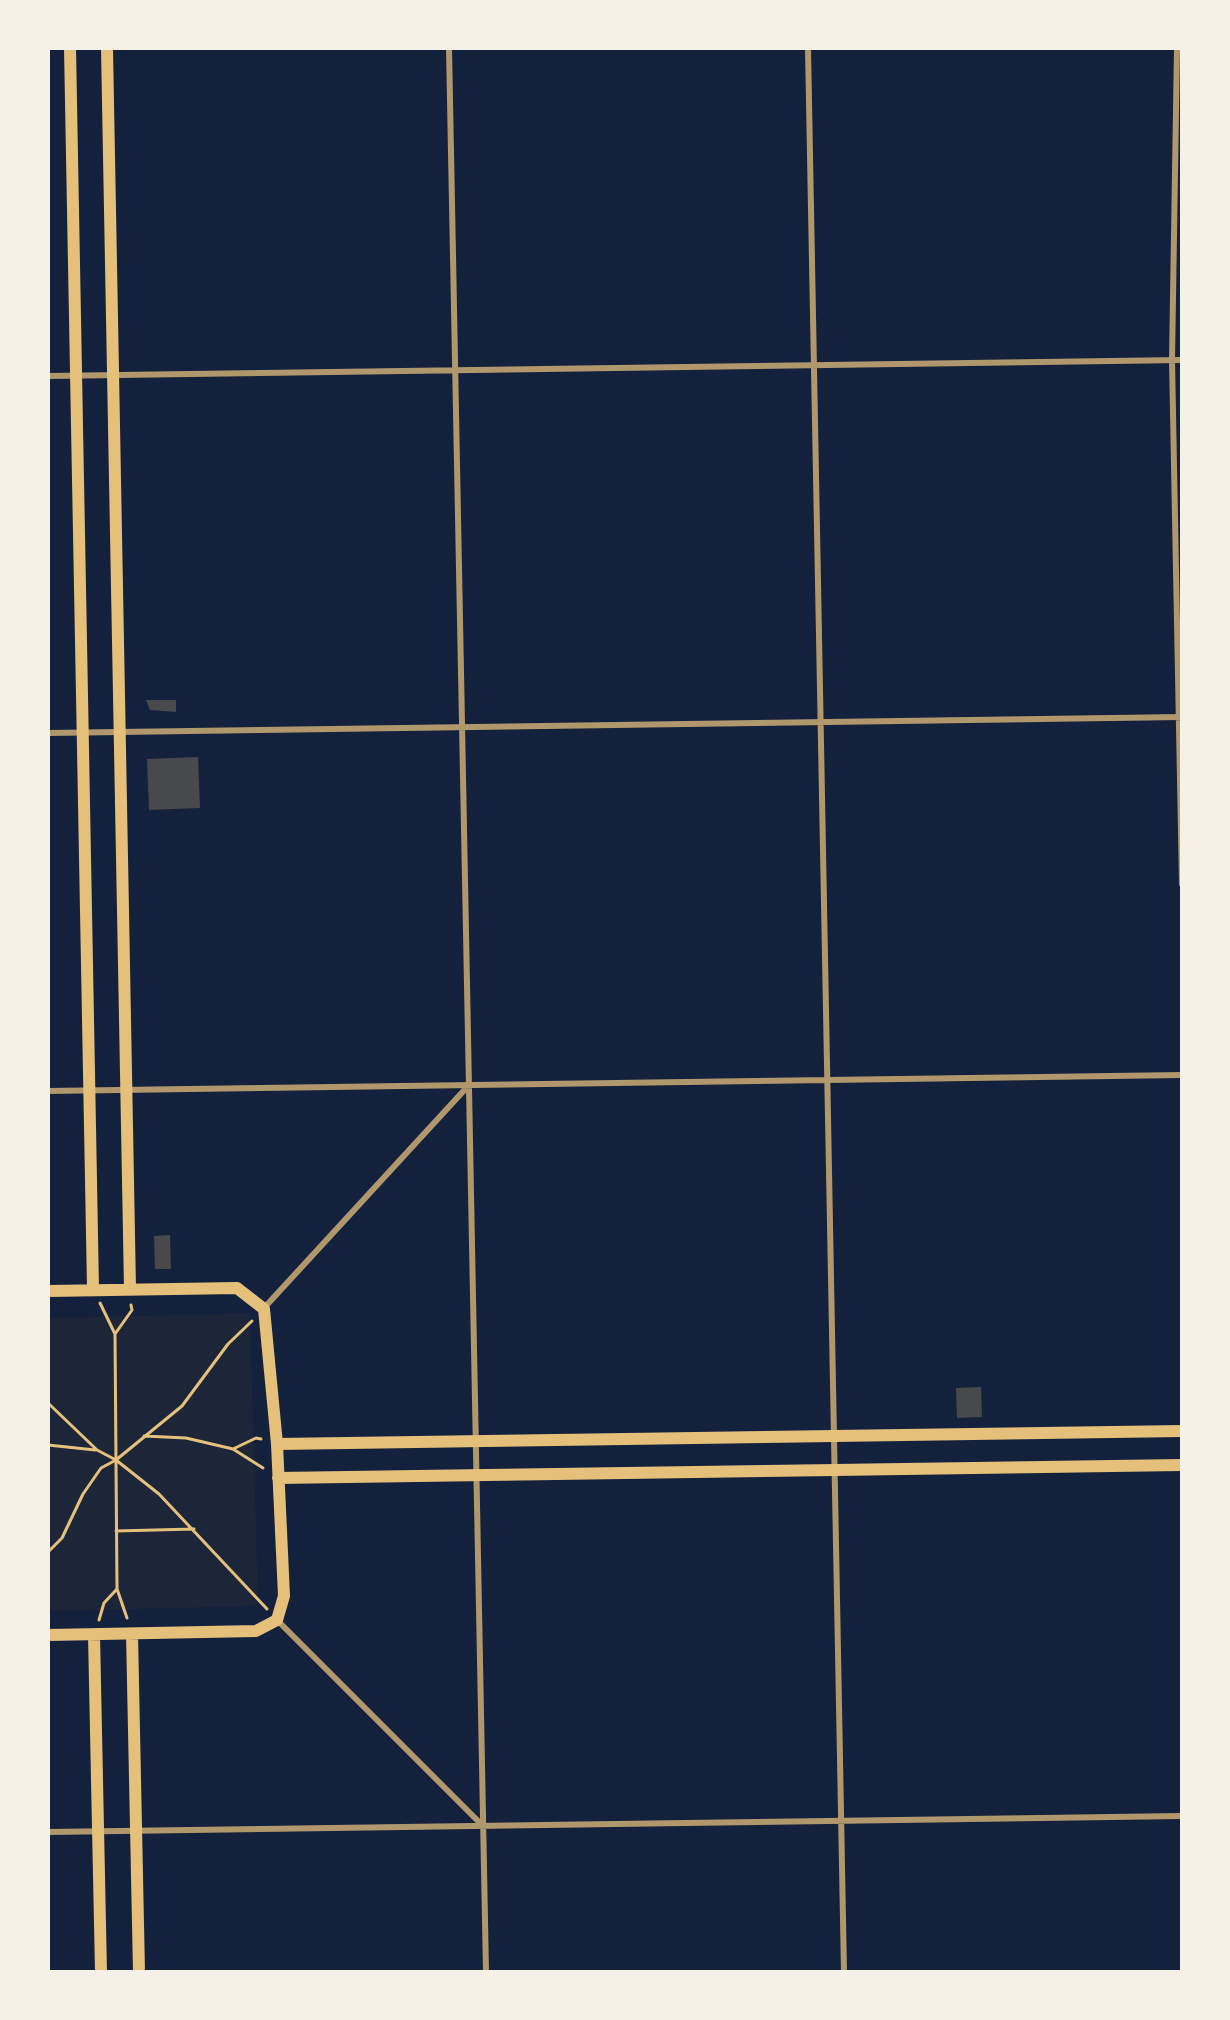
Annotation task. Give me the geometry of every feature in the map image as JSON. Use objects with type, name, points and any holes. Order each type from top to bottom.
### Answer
[{"type":"main road","points":[[70,48],[93,1288]]},
{"type":"main road","points":[[107,48],[130,1288]]},
{"type":"main road","points":[[48,1291],[93,1288],[237,1288],[264,1309],[277,1444],[284,1596],[277,1620],[256,1631],[48,1635]]},
{"type":"main road","points":[[277,1444],[1182,1431]]},
{"type":"main road","points":[[278,1478],[1182,1465]]},
{"type":"main road","points":[[132,1634],[139,1972]]},
{"type":"main road","points":[[94,1635],[101,1972]]},
{"type":"street","points":[[449,48],[486,1972]]},
{"type":"street","points":[[808,48],[843,1972]]},
{"type":"street","points":[[1177,48],[1172,360],[1182,884]]},
{"type":"street","points":[[48,376],[1182,360]]},
{"type":"street","points":[[48,733],[1180,717]]},
{"type":"street","points":[[48,1091],[1182,1076]]},
{"type":"street","points":[[264,1309],[469,1085]]},
{"type":"street","points":[[277,1620],[483,1826]]},
{"type":"street","points":[[48,1832],[1182,1816]]},
{"type":"path","points":[[93,1288],[115,1334],[117,1589],[132,1634]]},
{"type":"path","points":[[115,1334],[132,1310],[130,1288]]},
{"type":"path","points":[[48,1552],[62,1538],[83,1494],[101,1468],[116,1460],[142,1436],[182,1406],[228,1344],[264,1309]]},
{"type":"path","points":[[48,1403],[97,1450],[116,1460],[159,1494],[194,1528],[277,1620]]},
{"type":"path","points":[[142,1436],[186,1438],[233,1449],[278,1478]]},
{"type":"path","points":[[233,1449],[256,1438],[277,1444]]},
{"type":"path","points":[[48,1445],[97,1450]]},
{"type":"path","points":[[116,1532],[194,1528]]},
{"type":"path","points":[[94,1635],[104,1603],[117,1589]]},
{"type":"shaded area","points":[[250,1313],[258,1606],[48,1611],[48,1318]]},
{"type":"building","points":[[146,700],[176,700],[176,712],[150,710]]},
{"type":"building","points":[[198,757],[200,808],[149,810],[147,759]]},
{"type":"building","points":[[170,1235],[171,1269],[155,1269],[154,1236]]},
{"type":"building","points":[[981,1387],[982,1417],[957,1418],[956,1388]]}]
